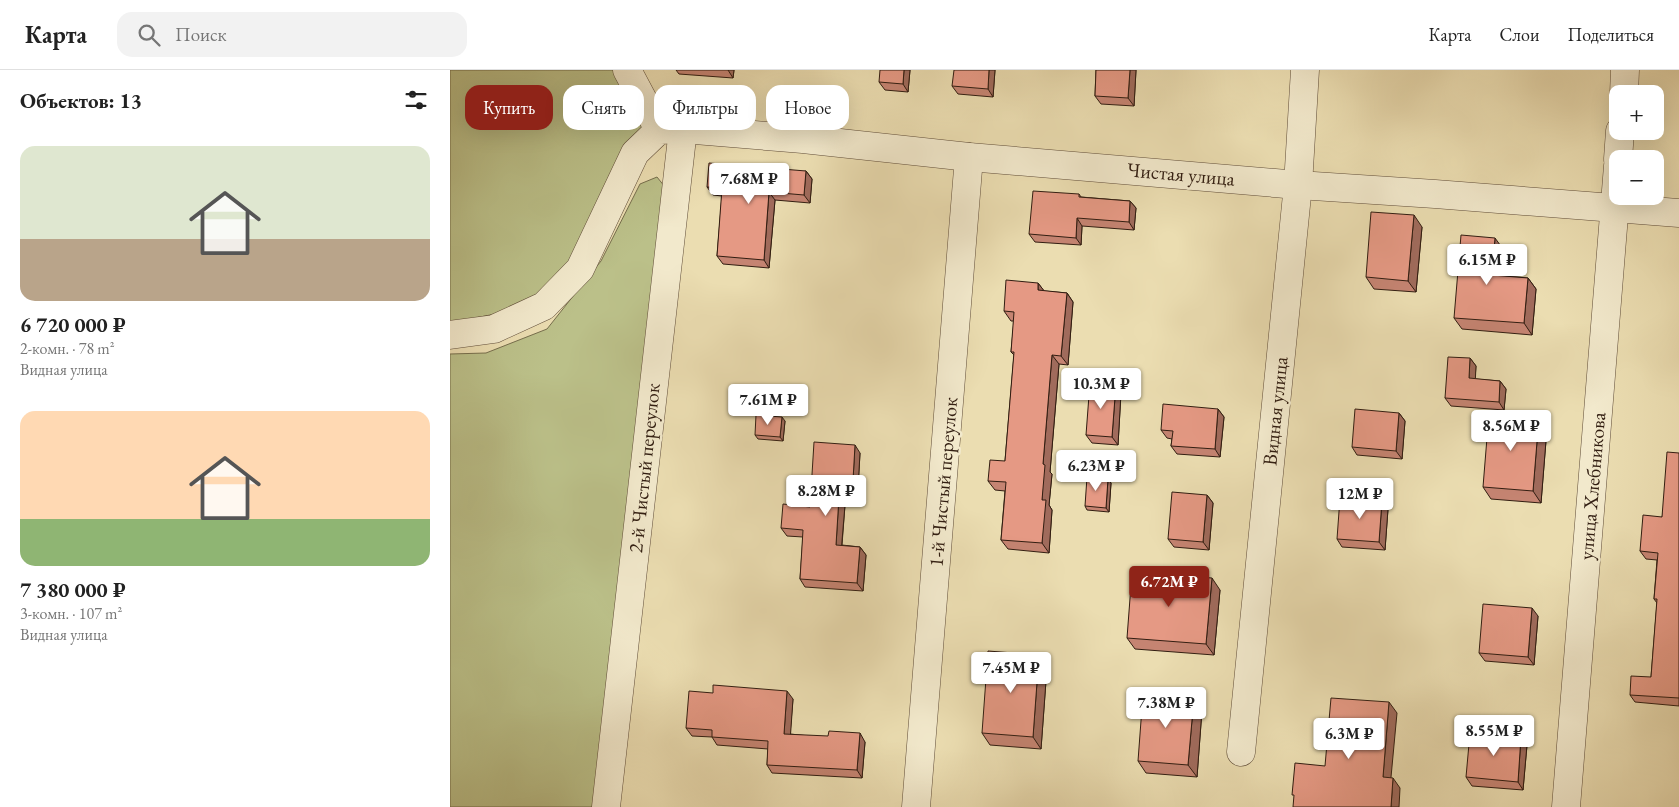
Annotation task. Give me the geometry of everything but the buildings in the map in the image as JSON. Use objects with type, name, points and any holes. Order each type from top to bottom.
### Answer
[{"type":"street","points":[[627,70],[654,107]]},
{"type":"street","name":"Видная улица","points":[[1241,752],[1298,185],[1305,70]]},
{"type":"street","points":[[1625,85],[1626,70]]},
{"type":"street","points":[[450,335],[494,328],[544,306],[580,269],[635,153],[671,130]]},
{"type":"street","name":"Чистая улица","points":[[671,130],[803,139],[969,156],[1298,185],[1679,213]]},
{"type":"street","name":"2-й Чистый переулок","points":[[606,807],[671,130]]},
{"type":"street","name":"1-й Чистый переулок","points":[[916,807],[969,156]]},
{"type":"street","name":"улица Хлебникова","points":[[1566,807],[1614,205]]},
{"type":"green space","points":[[450,70],[614,70],[622,85],[563,85],[563,130],[644,130],[644,123],[648,130],[560,278],[532,299],[495,314],[450,323]]},
{"type":"green space","points":[[657,177],[665,187],[595,807],[450,807],[450,354],[486,353],[547,329],[601,261],[640,184]]}]
